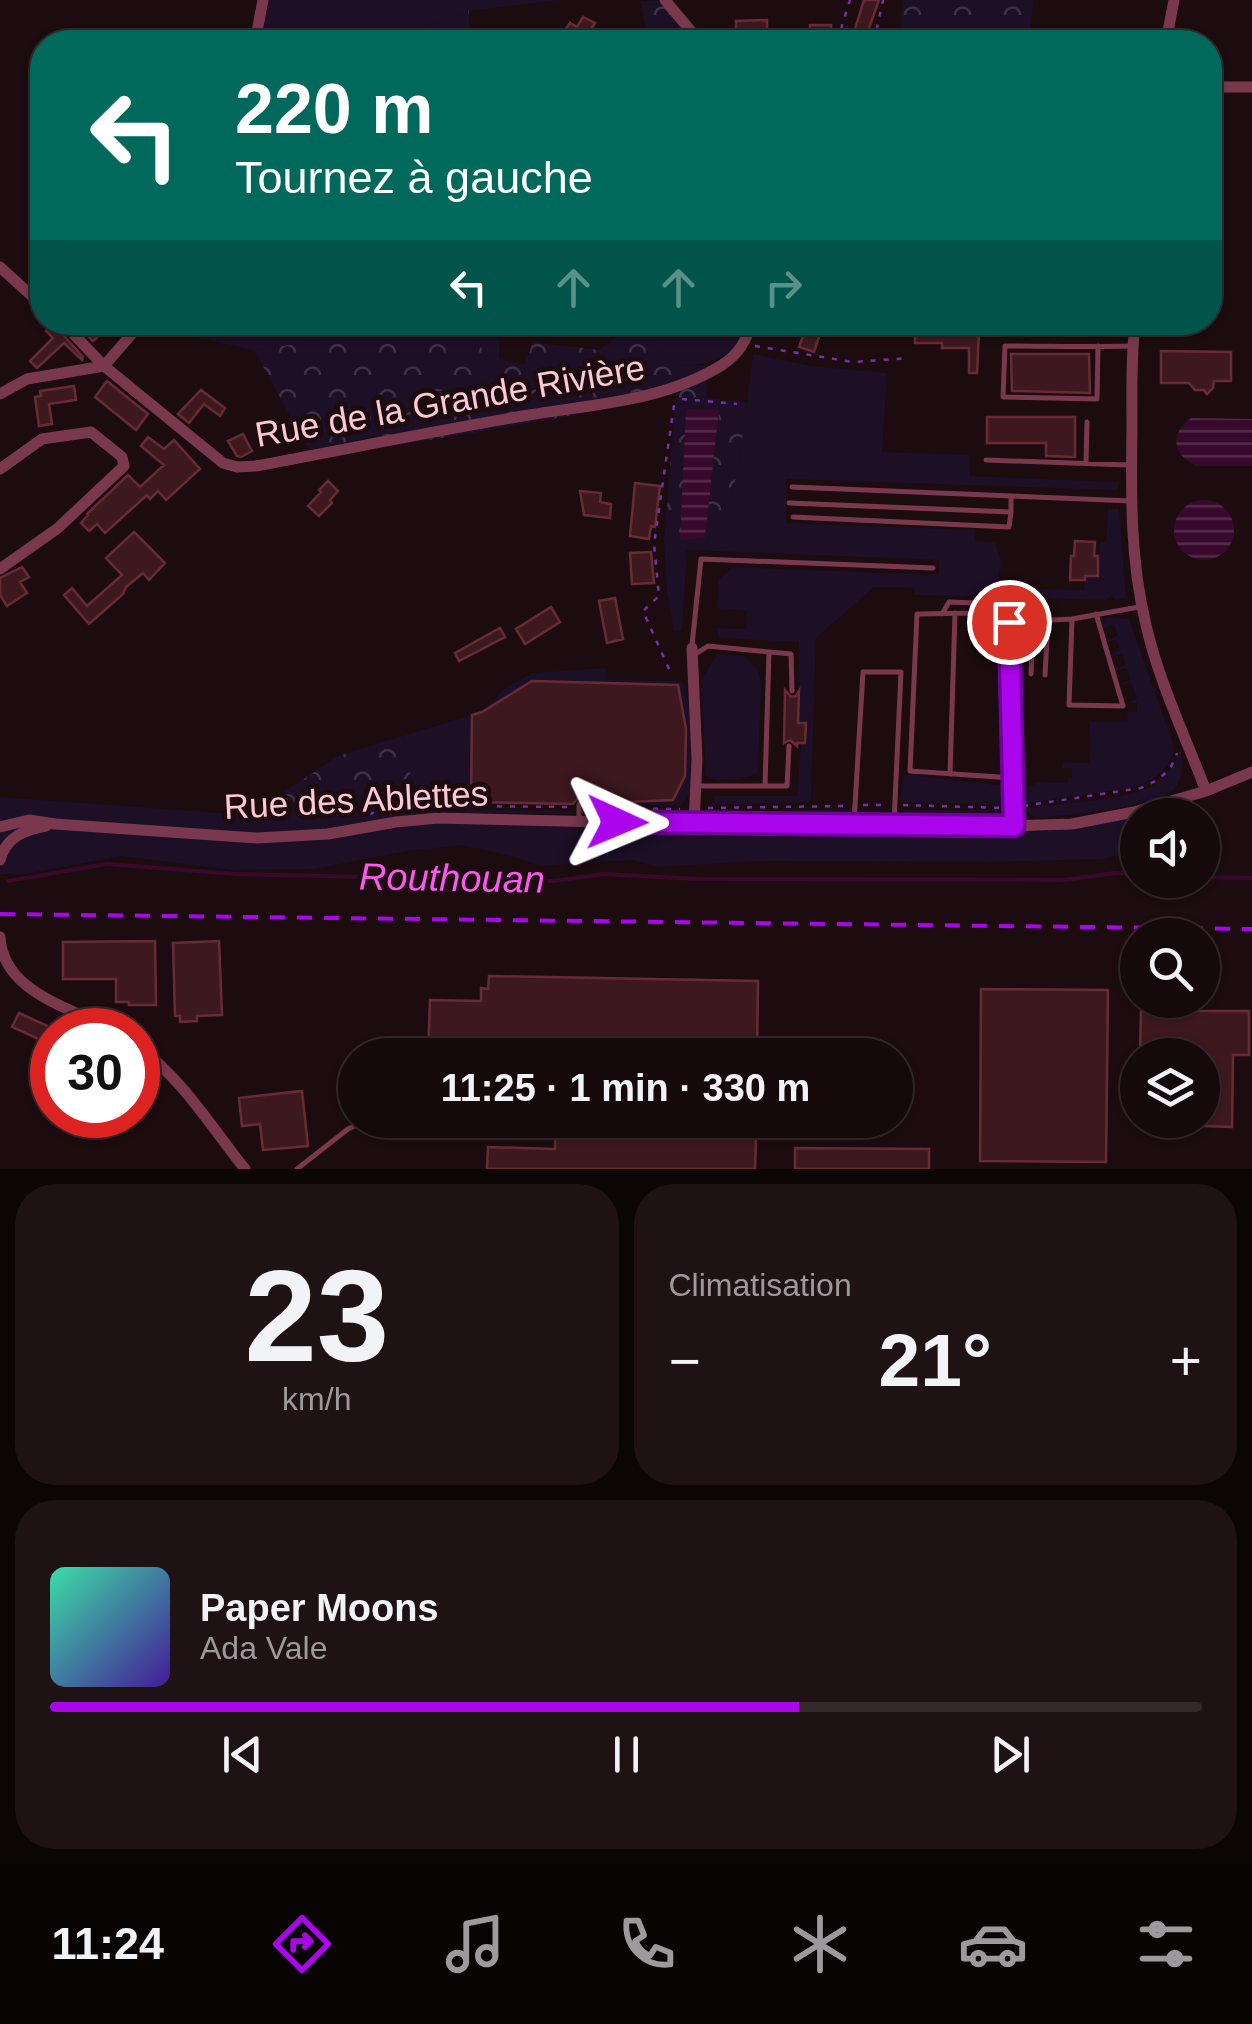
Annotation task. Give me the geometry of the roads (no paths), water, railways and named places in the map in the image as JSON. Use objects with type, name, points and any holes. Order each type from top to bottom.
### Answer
[{"type":"street","points":[[257,30],[263,0]]},
{"type":"street","points":[[665,0],[690,30]]},
{"type":"street","points":[[1168,30],[1174,0]]},
{"type":"street","points":[[1222,87],[1252,87]]},
{"type":"street","points":[[0,267],[30,294]]},
{"type":"street","name":"Rue de la Grande Rivière","points":[[74,335],[104,366],[223,463],[238,467],[649,396],[714,370],[740,350],[747,335]]},
{"type":"street","points":[[0,394],[27,379],[104,366],[131,335]]},
{"type":"street","points":[[1134,340],[1131,501],[1142,606],[1163,681],[1206,791]]},
{"type":"street","points":[[0,469],[42,439],[92,432],[122,457],[124,466],[58,528],[0,569]]},
{"type":"street","points":[[692,652],[697,759],[694,824]]},
{"type":"street","name":"Rue des Ablettes","points":[[0,826],[29,820],[258,838],[328,834],[438,818],[694,824],[1072,824],[1134,812],[1206,791],[1252,772]]},
{"type":"street","name":"Rue des Ablettes","points":[[0,860],[2,850],[18,834],[55,824]]},
{"type":"street","points":[[0,937],[4,959],[12,971],[38,995],[65,1008]]},
{"type":"street","points":[[160,1066],[245,1169]]},
{"type":"lane","points":[[1098,346],[1097,399],[1003,398],[1005,346],[1098,346],[1134,340]]},
{"type":"lane","points":[[1086,463],[1087,422]]},
{"type":"lane","points":[[986,460],[1131,465]]},
{"type":"lane","points":[[792,487],[1131,501]]},
{"type":"lane","points":[[794,517],[1009,527],[1011,496]]},
{"type":"lane","points":[[790,503],[1011,512]]},
{"type":"lane","points":[[792,690],[792,654],[708,646],[692,652],[702,559],[933,568]]},
{"type":"lane","points":[[942,614],[949,602],[976,603]]},
{"type":"lane","points":[[996,603],[1028,605],[1034,621],[1031,674]]},
{"type":"lane","points":[[1013,778],[910,771],[917,614],[980,613],[1009,622],[1072,619],[1142,606]]},
{"type":"lane","points":[[950,774],[955,614]]},
{"type":"lane","points":[[1072,619],[1069,706],[1123,706],[1096,614]]},
{"type":"lane","points":[[1045,675],[1048,620]]},
{"type":"lane","points":[[1009,622],[1014,826]]},
{"type":"lane","points":[[765,786],[769,652]]},
{"type":"lane","points":[[854,825],[863,672],[901,672],[894,825]]},
{"type":"lane","points":[[696,786],[787,786],[789,746]]},
{"type":"lane","points":[[579,806],[579,822]]},
{"type":"lane","points":[[297,1169],[338,1137]]},
{"type":"waterway","name":"Routhouan","points":[[8,881],[107,864],[235,874],[554,881],[603,874],[699,879],[1064,880],[1120,873]]},
{"type":"waterway","name":"Routhouan","points":[[1220,877],[1252,878]]},
{"type":"railway","points":[[0,914],[1252,929]]}]
